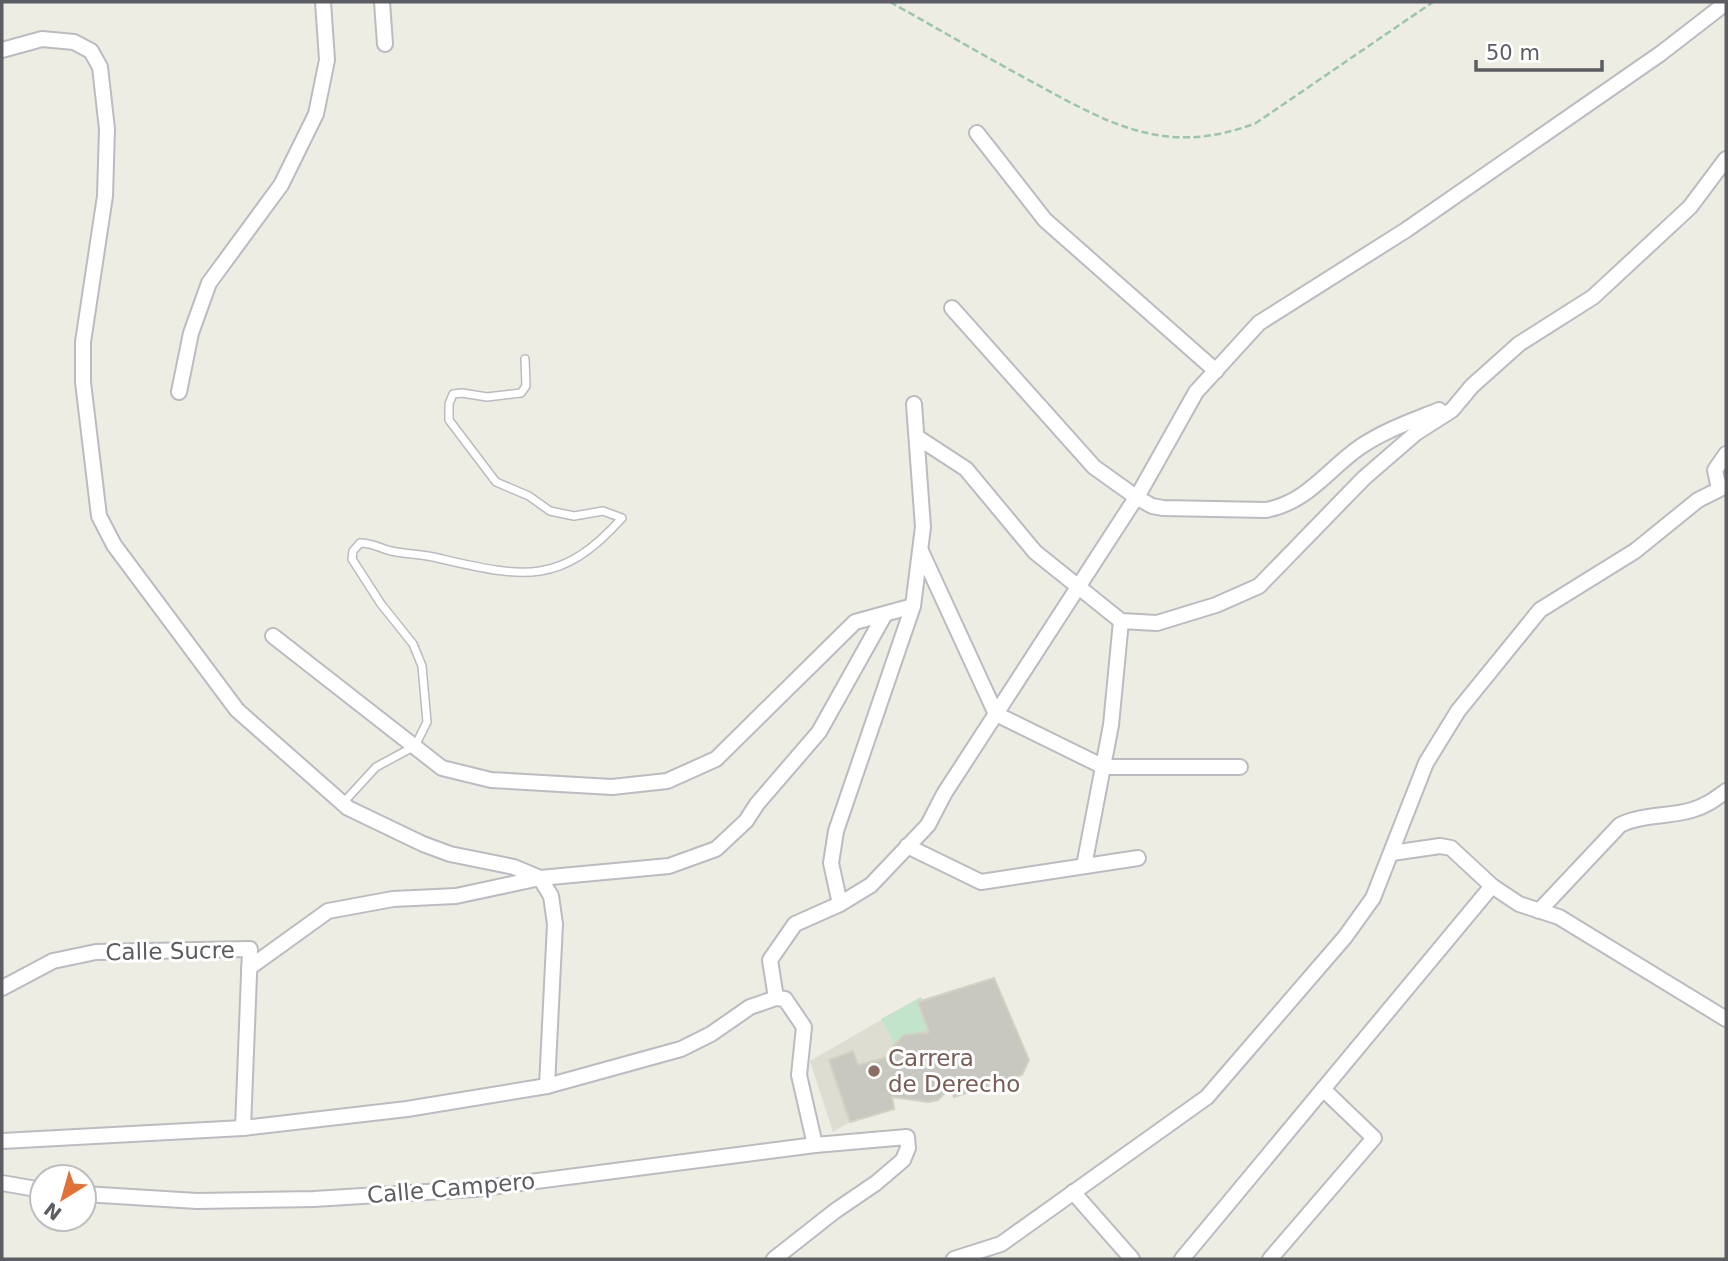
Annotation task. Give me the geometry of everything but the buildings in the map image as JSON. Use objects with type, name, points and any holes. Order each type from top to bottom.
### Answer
[{"type":"street","points":[[179,392],[191,333],[209,283],[281,185],[316,114],[327,60],[323,2]]},
{"type":"street","points":[[382,2],[385,44]]},
{"type":"street","points":[[776,998],[771,960],[783,940],[796,924],[840,904],[871,885],[928,825],[943,794],[1136,497],[1196,392],[1259,323],[1406,230],[1660,54],[1726,3]]},
{"type":"street","points":[[2,50],[42,39],[74,42],[91,51],[100,67],[107,129],[105,196],[85,330],[83,382],[99,516],[114,545],[237,710],[343,803],[423,844],[450,854],[514,867],[540,878],[551,896],[555,924],[547,1086]]},
{"type":"street","points":[[976,133],[1045,220],[1216,371]]},
{"type":"street","points":[[917,437],[967,469],[1035,552],[1121,621],[1157,622],[1216,605],[1259,586],[1364,478],[1416,433],[1451,410],[1472,386],[1519,344],[1593,297],[1690,207],[1726,159]]},
{"type":"street","points":[[952,308],[1094,467],[1152,506],[1266,510],[1282,507],[1299,499],[1359,448],[1384,432],[1457,404]]},
{"type":"street","points":[[840,904],[831,863],[836,831],[913,606],[923,527],[914,404]]},
{"type":"street","points":[[954,1259],[1001,1244],[1207,1097],[1345,937],[1373,898],[1426,764],[1458,710],[1541,610],[1635,551],[1698,500],[1723,488],[1715,471],[1726,454]]},
{"type":"street","points":[[920,549],[996,714],[1104,768],[1240,768]]},
{"type":"street","points":[[273,635],[442,768],[491,780],[612,787],[667,780],[716,759],[855,622],[913,606]]},
{"type":"street","points":[[249,968],[328,911],[393,899],[456,896],[540,878],[669,866],[716,849],[746,821],[757,804],[819,732],[885,614]]},
{"type":"street","points":[[1084,866],[1111,725],[1121,621]]},
{"type":"street","points":[[1539,911],[1620,825],[1630,820],[1690,811],[1706,805],[1726,791]]},
{"type":"street","points":[[906,846],[981,882],[1138,858]]},
{"type":"street","points":[[1392,853],[1440,846],[1451,848],[1493,886],[1519,904],[1559,917],[1726,1019]]},
{"type":"street","points":[[1182,1259],[1493,886]]},
{"type":"street","name":"Calle Sucre","points":[[2,988],[53,961],[96,952],[250,949],[243,1128]]},
{"type":"street","points":[[2,1141],[243,1128],[407,1109],[547,1086],[681,1049],[712,1034],[750,1007],[776,998],[785,999],[804,1027],[799,1075],[816,1145]]},
{"type":"street","points":[[1270,1259],[1374,1138],[1323,1089]]},
{"type":"street","name":"Calle Campero","points":[[98,1195],[197,1201],[314,1199],[475,1189],[816,1145],[907,1137],[908,1148],[903,1160],[774,1259]]},
{"type":"street","points":[[2,1184],[28,1188]]},
{"type":"street","points":[[1073,1192],[1132,1259]]},
{"type":"lane","points":[[343,803],[376,767],[415,746],[427,722],[422,666],[413,644],[352,559],[353,551],[360,543],[372,543],[390,551],[430,556],[497,571],[531,573],[563,566],[589,550],[622,518],[603,511],[574,516],[550,511],[529,496],[496,482],[449,420],[449,404],[453,394],[487,397],[522,393],[526,386],[525,359]]},
{"type":"path","points":[[890,2],[1014,72],[1121,127],[1176,137],[1203,137],[1233,132],[1256,123],[1433,2]]},
{"type":"shaded area","name":"Carrera de Derecho","points":[[921,997],[916,1082],[833,1132],[810,1061]]},
{"type":"green space","points":[[921,997],[956,1060],[916,1082],[881,1019]]},
{"type":"place","name":"Carrera de Derecho","points":[[874,1071]]}]
